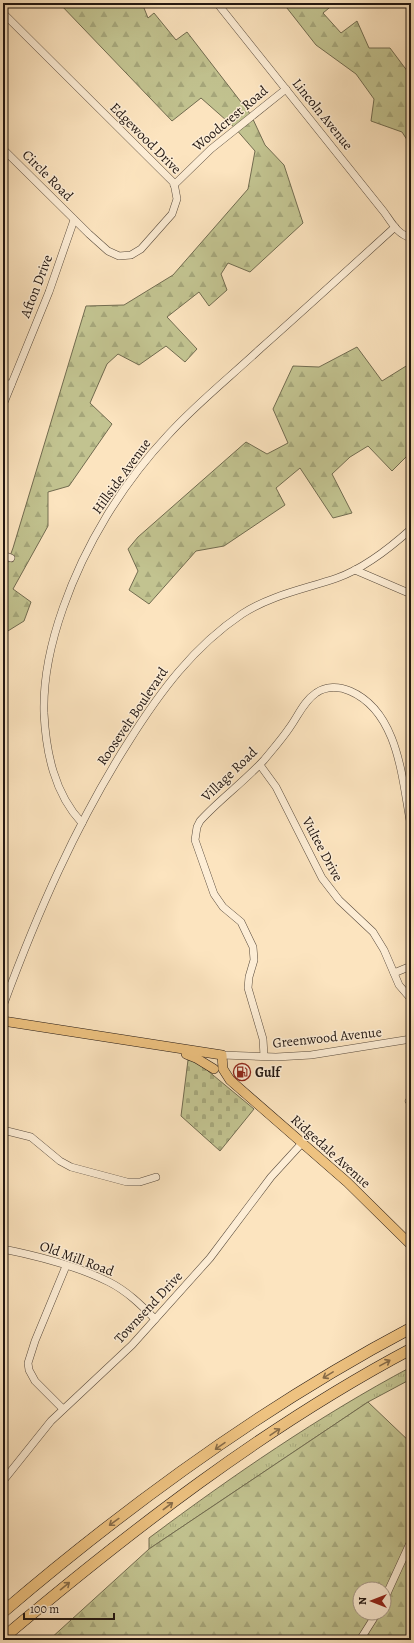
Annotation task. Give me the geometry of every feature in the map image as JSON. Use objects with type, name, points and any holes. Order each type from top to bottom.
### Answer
[{"type":"highway","points":[[3,1612],[101,1533],[238,1433],[326,1376],[411,1328]]},
{"type":"highway","points":[[3,1638],[90,1566],[191,1489],[334,1393],[411,1349]]},
{"type":"main road","points":[[3,1021],[180,1050],[217,1054],[214,1069]]},
{"type":"main road","name":"Ridgedale Avenue","points":[[180,1050],[214,1069],[225,1080],[230,1080]]},
{"type":"main road","name":"Ridgedale Avenue","points":[[217,1054],[223,1069],[230,1080],[303,1142],[347,1182],[411,1245]]},
{"type":"street","name":"Lincoln Avenue","points":[[217,3],[395,227],[400,233],[411,238]]},
{"type":"street","name":"Edgewood Drive","points":[[3,13],[174,185],[177,199],[174,211],[140,249],[131,255],[119,256],[108,252],[74,220]]},
{"type":"street","name":"Woodcrest Road","points":[[174,185],[211,148],[286,89]]},
{"type":"street","name":"Circle Road","points":[[3,148],[74,220]]},
{"type":"street","name":"Afton Drive","points":[[3,405],[53,280],[74,220]]},
{"type":"street","name":"Hillside Avenue","points":[[82,823],[67,804],[55,778],[46,737],[44,696],[47,668],[56,629],[68,595],[88,551],[128,485],[167,436],[395,227]]},
{"type":"street","points":[[3,382],[11,385]]},
{"type":"street","name":"Roosevelt Boulevard","points":[[3,1006],[40,911],[82,823],[114,765],[148,711],[173,677],[200,647],[251,608],[279,596],[339,578],[355,570],[387,549],[411,529]]},
{"type":"street","points":[[3,555],[11,558]]},
{"type":"street","points":[[355,570],[411,594]]},
{"type":"street","name":"Village Road","points":[[264,1056],[263,1039],[248,988],[249,977],[254,960],[253,947],[241,922],[224,907],[214,894],[195,840],[197,827],[200,821],[260,765],[285,734],[308,700],[322,690],[335,687],[348,690],[362,698],[381,718],[389,731],[394,745],[411,826]]},
{"type":"street","name":"Vultee Drive","points":[[260,765],[276,787],[322,878],[339,900],[373,932],[384,950],[399,986],[411,999]]},
{"type":"street","points":[[394,973],[411,966]]},
{"type":"street","name":"Greenwood Avenue","points":[[217,1054],[264,1056],[311,1055],[411,1039]]},
{"type":"street","points":[[3,1130],[31,1136],[60,1161],[71,1167],[127,1182],[140,1182],[156,1177]]},
{"type":"street","name":"Townsend Drive","points":[[3,1481],[51,1421],[132,1345],[210,1258],[271,1177],[303,1142]]},
{"type":"street","name":"Old Mill Road","points":[[3,1250],[42,1258],[110,1282],[137,1301],[155,1319]]},
{"type":"street","points":[[63,1409],[35,1381],[29,1370],[28,1363],[29,1356],[66,1266]]},
{"type":"street","points":[[392,1583],[411,1541]]},
{"type":"street","points":[[360,1640],[372,1621]]},
{"type":"green space","points":[[59,3],[142,3],[148,18],[154,13],[176,40],[187,32],[251,115],[265,145],[284,165],[303,223],[250,272],[228,263],[221,274],[227,290],[209,306],[199,292],[167,317],[197,349],[185,362],[166,346],[139,365],[118,354],[107,364],[90,403],[112,424],[69,486],[48,492],[48,526],[13,589],[31,602],[24,621],[3,634],[3,575],[13,548],[86,306],[124,305],[173,275],[248,189],[255,151],[235,128],[201,98],[172,121]]},
{"type":"green space","points":[[283,3],[335,3],[323,13],[341,33],[357,21],[369,48],[390,48],[411,76],[411,103],[409,105],[411,109],[411,146],[402,132],[371,121],[374,99],[356,74],[316,45]]},
{"type":"green space","points":[[357,347],[382,381],[411,363],[411,452],[392,471],[368,446],[350,457],[332,474],[352,513],[333,518],[300,468],[276,488],[285,505],[224,546],[196,551],[149,604],[129,590],[138,571],[128,549],[138,537],[246,442],[267,454],[288,443],[273,409],[293,366],[319,367]]},
{"type":"green space","points":[[188,1060],[196,1061],[254,1109],[220,1151],[181,1116]]},
{"type":"green space","points":[[411,1367],[411,1379],[368,1402],[149,1549],[149,1538],[212,1492],[310,1426]]},
{"type":"green space","points":[[368,1402],[411,1443],[411,1637],[399,1640],[49,1640],[149,1549]]},
{"type":"place","name":"Gulf","points":[[242,1072]]}]
